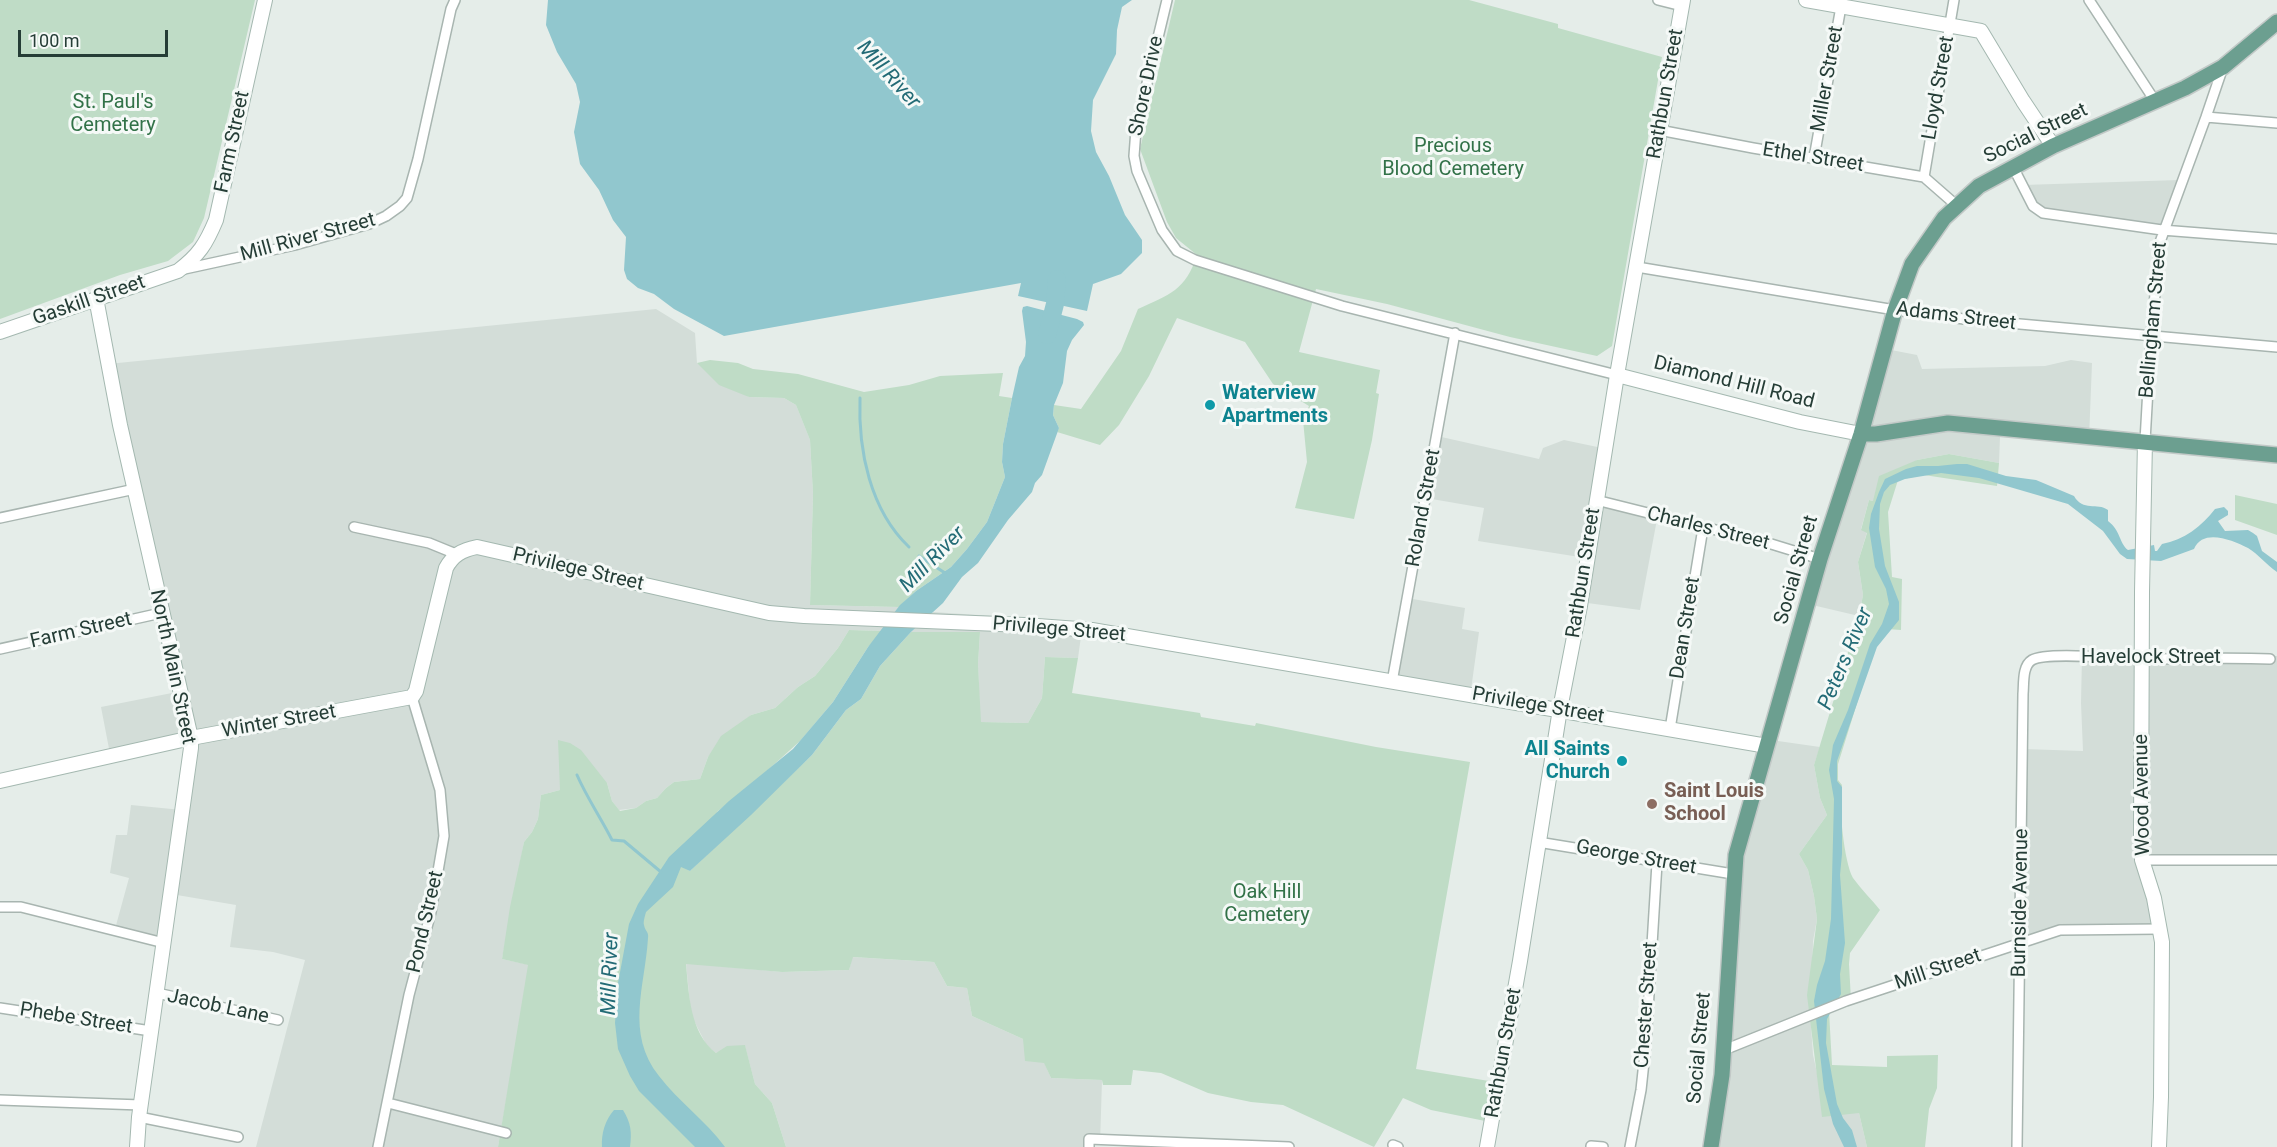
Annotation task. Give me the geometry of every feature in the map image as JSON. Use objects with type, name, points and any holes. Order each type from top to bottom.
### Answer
[{"type":"main road","name":"Farm Street","points":[[178,271],[197,256],[203,248],[216,220],[265,0]]},
{"type":"main road","points":[[1806,0],[1841,3],[1981,31],[2053,146]]},
{"type":"main road","name":"Rathbun Street","points":[[1487,1147],[1682,3]]},
{"type":"main road","name":"Social Street","points":[[1711,1147],[1724,1050],[1733,874],[1745,820],[1821,559],[1861,434],[1895,310],[1912,264],[1944,218],[1956,205],[1994,177],[2053,146],[2185,88],[2223,67],[2277,22]]},
{"type":"main road","name":"Gaskill Street","points":[[0,332],[178,271]]},
{"type":"main road","name":"North Main Street","points":[[96,298],[120,425],[191,738],[137,1147]]},
{"type":"main road","name":"Diamond Hill Road","points":[[1617,375],[1800,422],[1861,434],[1876,434],[1948,423],[2277,455]]},
{"type":"main road","name":"Wood Avenue","points":[[2145,441],[2140,836],[2142,860],[2162,942],[2162,1097],[2159,1147]]},
{"type":"main road","name":"Privilege Street","points":[[456,555],[466,549],[477,548],[770,613],[1092,630],[1767,746]]},
{"type":"main road","points":[[411,697],[416,691],[446,568],[456,555]]},
{"type":"main road","name":"Winter Street","points":[[0,781],[191,738],[411,697]]},
{"type":"street","name":"Mill River Street","points":[[178,271],[295,246],[369,224],[400,206],[407,198],[411,187],[451,9],[455,0]]},
{"type":"street","name":"Shore Drive","points":[[1167,0],[1136,129],[1134,156],[1137,171],[1162,230],[1177,251],[1195,260]]},
{"type":"street","points":[[1659,0],[1682,3]]},
{"type":"street","name":"Lloyd Street","points":[[1924,177],[1954,0]]},
{"type":"street","points":[[2089,0],[2155,101]]},
{"type":"street","name":"Miller Street","points":[[1814,158],[1841,3]]},
{"type":"street","name":"Bellingham Street","points":[[2145,441],[2156,273],[2162,230],[2223,67]]},
{"type":"street","points":[[2206,117],[2277,123]]},
{"type":"street","name":"Ethel Street","points":[[1659,130],[1924,177]]},
{"type":"street","points":[[2013,167],[2033,206],[2043,213],[2162,230],[2277,239]]},
{"type":"street","points":[[1924,177],[1956,205]]},
{"type":"street","name":"Diamond Hill Road","points":[[1195,260],[1342,306],[1617,375]]},
{"type":"street","name":"Adams Street","points":[[1637,267],[1895,310],[1964,319],[2277,347]]},
{"type":"street","name":"Roland Street","points":[[1392,681],[1455,333]]},
{"type":"street","points":[[0,518],[135,489]]},
{"type":"street","name":"Charles Street","points":[[1596,500],[1821,559]]},
{"type":"street","points":[[354,527],[429,543],[456,555]]},
{"type":"street","name":"Dean Street","points":[[1670,729],[1703,528]]},
{"type":"street","name":"Farm Street","points":[[0,649],[161,613]]},
{"type":"street","name":"Havelock Street","points":[[2032,660],[2050,657],[2270,658]]},
{"type":"street","name":"Burnside Avenue","points":[[2017,1147],[2023,694],[2025,671],[2032,660]]},
{"type":"street","name":"Pond Street","points":[[378,1147],[409,995],[431,912],[444,836],[440,790],[411,697]]},
{"type":"street","name":"George Street","points":[[1538,842],[1733,874]]},
{"type":"street","points":[[2142,860],[2277,860]]},
{"type":"street","name":"Chester Street","points":[[1630,1147],[1645,1055],[1658,863]]},
{"type":"street","points":[[0,907],[21,908],[164,943]]},
{"type":"street","name":"Mill Street","points":[[1724,1050],[1846,1001],[2060,930],[2160,929]]},
{"type":"street","name":"Jacob Lane","points":[[157,993],[278,1020]]},
{"type":"street","name":"Phebe Street","points":[[0,1008],[151,1031]]},
{"type":"street","points":[[0,1100],[140,1111],[238,1137]]},
{"type":"street","points":[[388,1103],[506,1133]]},
{"type":"street","points":[[1089,1147],[1089,1139],[1289,1147]]},
{"type":"street","points":[[1591,1146],[1603,1147]]},
{"type":"shaded area","points":[[2179,180],[2163,226],[2045,217],[2023,185]]},
{"type":"shaded area","points":[[656,309],[695,333],[697,363],[749,397],[784,398],[796,405],[810,440],[813,494],[810,605],[899,607],[883,631],[849,630],[838,648],[815,676],[798,687],[775,708],[751,715],[708,757],[700,779],[674,782],[657,798],[646,801],[636,808],[619,810],[612,801],[607,783],[541,795],[538,819],[524,842],[502,959],[530,965],[498,1147],[256,1147],[305,960],[273,952],[230,947],[236,905],[171,894],[166,942],[115,929],[129,878],[110,873],[116,835],[127,835],[131,805],[182,810],[193,742],[111,759],[101,707],[177,692],[108,364]]},
{"type":"shaded area","points":[[1886,349],[1917,355],[1922,369],[2045,366],[2071,360],[2092,363],[2089,439],[1972,428],[1863,436]]},
{"type":"shaded area","points":[[1949,430],[2000,437],[1999,463],[1949,454],[1917,460],[1873,501],[1869,500],[1861,529],[1867,532],[1858,562],[1863,595],[1859,616],[1808,604],[1859,442]]},
{"type":"shaded area","points":[[1437,436],[1539,459],[1543,448],[1564,440],[1607,449],[1597,498],[1658,514],[1640,610],[1580,602],[1586,558],[1478,541],[1484,508],[1426,498]]},
{"type":"shaded area","points":[[1407,598],[1465,608],[1462,629],[1479,632],[1470,697],[1391,683]]},
{"type":"shaded area","points":[[933,612],[1083,622],[1078,658],[1045,657],[1042,698],[1028,723],[980,722],[978,664],[980,632],[911,632]]},
{"type":"shaded area","points":[[2082,656],[2277,656],[2277,859],[2144,858],[2160,925],[2064,929],[2022,940],[2023,749],[2083,751]]},
{"type":"shaded area","points":[[1771,740],[1820,747],[1814,765],[1820,798],[1827,815],[1799,854],[1808,870],[1817,919],[1813,941],[1811,1026],[1813,1055],[1817,1073],[1859,1113],[1867,1147],[1711,1147],[1733,876]]},
{"type":"shaded area","points":[[852,957],[934,962],[947,986],[967,988],[972,1016],[1023,1039],[1044,1062],[1051,1078],[1102,1080],[1100,1144],[1088,1143],[1088,1147],[786,1147],[772,1103],[755,1084],[745,1046],[716,1053],[707,1046],[691,1015],[686,963],[782,972],[849,970]]},
{"type":"green space","name":"St. Paul's Cemetery","points":[[0,0],[255,0],[204,218],[193,242],[168,261],[120,275],[0,319]]},
{"type":"green space","name":"Precious Blood Cemetery","points":[[1175,0],[1469,0],[1558,24],[1558,28],[1662,57],[1612,346],[1597,356],[1510,337],[1387,304],[1316,289],[1299,352],[1380,370],[1372,440],[1354,519],[1295,508],[1307,462],[1303,420],[1309,406],[1273,384],[1245,342],[1177,318],[1149,376],[1119,425],[1100,445],[1057,432],[1059,428],[1053,415],[1054,405],[1081,409],[1121,351],[1138,309],[1167,295],[1182,284],[1193,267],[1197,255],[1176,238],[1167,222],[1140,149]]},
{"type":"green space","points":[[710,360],[738,363],[753,369],[798,374],[864,392],[909,385],[940,376],[1003,373],[999,396],[1012,398],[1003,444],[1002,462],[1005,477],[987,522],[951,567],[916,591],[899,607],[810,605],[813,494],[810,440],[796,405],[784,398],[749,397],[719,385],[697,363]]},
{"type":"green space","points":[[1949,454],[1999,463],[1997,486],[1924,475],[1898,480],[1888,512],[1892,577],[1902,579],[1901,630],[1887,629],[1875,646],[1838,764],[1838,780],[1842,785],[1843,832],[1850,870],[1853,878],[1880,910],[1850,953],[1851,1000],[1829,1011],[1832,1065],[1887,1067],[1887,1056],[1938,1055],[1937,1088],[1929,1109],[1925,1147],[1867,1147],[1859,1113],[1822,1117],[1807,995],[1817,919],[1808,870],[1799,854],[1827,815],[1820,798],[1814,765],[1859,616],[1863,595],[1858,562],[1867,533],[1861,530],[1869,500],[1873,501],[1879,476],[1917,460]]},
{"type":"green space","points":[[2235,495],[2277,504],[2277,535],[2235,520]]},
{"type":"green space","name":"Oak Hill Cemetery","points":[[849,630],[883,631],[868,647],[833,702],[800,741],[748,788],[718,811],[681,866],[690,871],[812,755],[846,710],[861,699],[880,666],[911,632],[980,632],[978,664],[981,722],[1028,723],[1042,698],[1045,657],[1078,658],[1072,693],[1200,713],[1201,717],[1255,726],[1256,723],[1376,747],[1470,762],[1416,1069],[1495,1082],[1490,1122],[1431,1110],[1403,1098],[1374,1147],[1283,1105],[1251,1102],[1208,1093],[1161,1073],[1133,1070],[1131,1085],[1103,1085],[1102,1080],[1051,1078],[1044,1063],[1025,1061],[1023,1039],[972,1016],[967,988],[947,986],[934,962],[853,957],[849,970],[782,972],[686,964],[692,1013],[701,1035],[716,1053],[727,1046],[745,1045],[755,1084],[772,1103],[786,1147],[498,1147],[528,965],[502,959],[524,842],[538,819],[541,795],[560,790],[558,740],[570,743],[581,750],[607,783],[612,801],[620,811],[636,808],[646,801],[657,798],[674,782],[700,779],[708,757],[721,736],[751,715],[775,708],[798,687],[815,676],[838,648]]},
{"type":"water","points":[[548,0],[1132,0],[1122,7],[1117,30],[1116,54],[1093,100],[1091,131],[1096,152],[1125,215],[1142,240],[1142,253],[1121,274],[1093,284],[1087,311],[1018,296],[1021,283],[724,336],[674,309],[654,294],[638,288],[627,279],[624,270],[626,237],[613,220],[599,190],[580,164],[574,132],[580,102],[576,84],[557,52],[546,25]]},
{"type":"water","points":[[1027,306],[1077,319],[1084,325],[1072,340],[1067,351],[1063,383],[1054,405],[1053,415],[1059,428],[1042,475],[1035,483],[1032,492],[1008,520],[978,563],[962,577],[943,603],[911,632],[880,666],[861,699],[846,710],[812,755],[690,871],[681,867],[673,887],[646,912],[644,924],[648,936],[640,1009],[643,1043],[649,1060],[659,1076],[725,1147],[695,1147],[639,1091],[618,1049],[615,1023],[618,983],[629,924],[638,904],[669,857],[729,801],[793,749],[833,702],[868,647],[900,605],[951,567],[987,522],[1005,477],[1002,462],[1003,444],[1019,367],[1025,356],[1026,342],[1022,311],[1023,307]]},
{"type":"water","points":[[1967,464],[2006,476],[2036,480],[2074,496],[2082,504],[2108,510],[2108,521],[2128,550],[2154,545],[2157,551],[2162,544],[2192,531],[2215,509],[2224,507],[2228,515],[2218,521],[2225,531],[2248,530],[2257,536],[2262,551],[2277,562],[2277,572],[2248,548],[2226,539],[2211,537],[2198,543],[2194,549],[2161,561],[2127,559],[2120,554],[2103,531],[2068,504],[1979,478],[1941,473],[1905,479],[1890,485],[1884,492],[1880,504],[1879,529],[1885,566],[1899,602],[1899,620],[1877,647],[1837,761],[1837,781],[1842,787],[1840,875],[1845,943],[1840,974],[1841,994],[1827,1019],[1826,1043],[1837,1104],[1852,1130],[1857,1147],[1844,1147],[1833,1124],[1824,1089],[1814,1001],[1825,961],[1831,919],[1834,799],[1829,770],[1833,745],[1848,710],[1870,644],[1882,624],[1889,604],[1886,589],[1875,567],[1869,528],[1871,514],[1885,479],[1917,466]]},
{"type":"water","points":[[614,1110],[623,1110],[628,1119],[631,1132],[630,1147],[602,1147],[604,1127]]},
{"type":"waterway","name":"Mill River","points":[[1047,335],[1055,304],[1057,279]]},
{"type":"waterway","points":[[860,398],[861,438],[869,478],[885,515],[909,547]]},
{"type":"waterway","points":[[919,556],[945,573]]},
{"type":"waterway","points":[[577,775],[612,840],[624,841],[661,872]]},
{"type":"place","name":"Waterview Apartments","points":[[1210,405]]},
{"type":"place","name":"All Saints Church","points":[[1622,761]]},
{"type":"place","name":"Saint Louis School","points":[[1652,804]]},
{"type":"water label","name":"Peters River","points":[[1846,659]]}]
